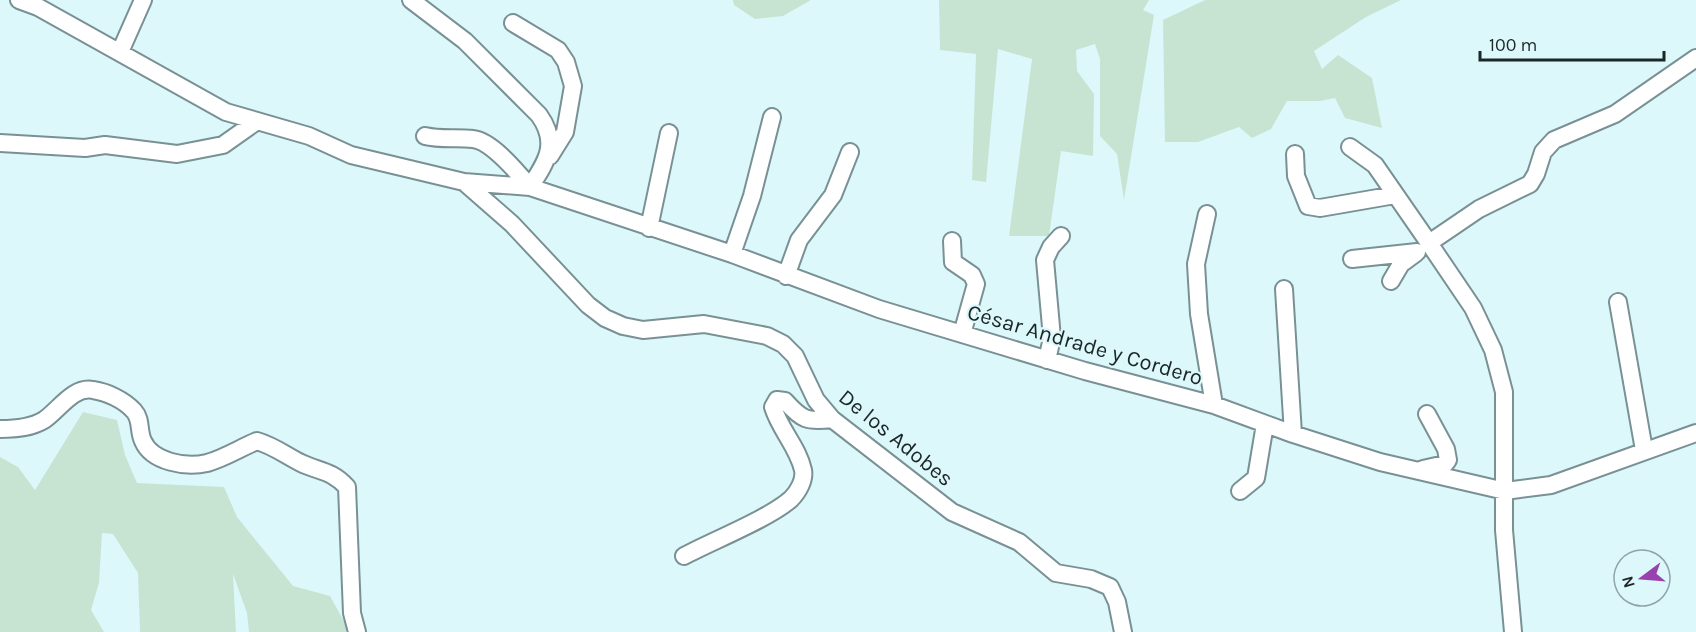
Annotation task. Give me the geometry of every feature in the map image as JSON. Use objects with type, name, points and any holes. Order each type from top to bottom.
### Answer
[{"type":"street","name":"César Andrade y Cordero","points":[[19,0],[38,4],[226,112],[309,136],[351,155],[464,182],[530,187],[962,334],[1047,360],[1214,405],[1380,462],[1505,491],[1551,485],[1696,432]]},
{"type":"street","points":[[120,52],[143,0]]},
{"type":"street","points":[[411,0],[465,41],[539,115],[548,128],[551,142],[545,165]]},
{"type":"street","points":[[425,136],[438,139],[476,139],[494,150],[530,187],[565,132],[573,86],[566,62],[558,50],[513,23]]},
{"type":"street","points":[[1391,281],[1401,264],[1427,249],[1479,209],[1530,184],[1544,152],[1554,140],[1615,114],[1696,58]]},
{"type":"street","points":[[732,254],[752,196],[772,117]]},
{"type":"street","points":[[0,143],[85,148],[105,145],[177,154],[223,145],[257,121]]},
{"type":"street","points":[[649,228],[669,133]]},
{"type":"street","points":[[1350,147],[1375,165],[1427,249],[1473,308],[1493,350],[1504,392],[1504,530],[1513,632]]},
{"type":"street","points":[[786,276],[799,240],[833,195],[850,152]]},
{"type":"street","points":[[1295,154],[1296,176],[1308,206],[1320,208],[1395,195]]},
{"type":"street","name":"De los Adobes","points":[[464,182],[512,224],[588,305],[605,318],[623,326],[643,330],[704,324],[767,336],[783,344],[795,356],[816,400],[832,419],[952,512],[1019,542],[1056,573],[1091,579],[1110,587],[1117,602],[1123,632]]},
{"type":"street","points":[[1207,214],[1196,264],[1199,314],[1214,405]]},
{"type":"street","points":[[1047,360],[1052,338],[1045,260],[1051,247],[1061,236]]},
{"type":"street","points":[[952,241],[953,262],[972,275],[976,284],[962,334]]},
{"type":"street","points":[[1352,259],[1427,249]]},
{"type":"street","points":[[1284,289],[1293,434]]},
{"type":"street","points":[[1618,302],[1644,450]]},
{"type":"street","points":[[0,429],[24,428],[45,420],[76,393],[91,389],[121,401],[134,411],[141,426],[141,439],[148,450],[159,458],[176,463],[205,463],[257,441],[276,447],[301,463],[334,474],[347,487],[352,613],[357,632]]},
{"type":"street","points":[[684,556],[790,500],[800,489],[804,472],[795,447],[776,416],[773,407],[777,400],[785,401],[800,417],[813,421],[832,419]]},
{"type":"street","points":[[1414,470],[1445,464],[1448,460],[1446,449],[1427,414]]},
{"type":"street","points":[[1240,491],[1256,478],[1265,424]]},
{"type":"green space","points":[[733,0],[811,0],[783,16],[755,19],[734,5]]},
{"type":"green space","points":[[939,0],[1149,0],[1143,10],[1154,15],[1124,200],[1117,154],[1100,136],[1100,59],[1095,44],[1076,50],[1077,71],[1094,94],[1093,156],[1061,151],[1049,236],[1009,236],[1032,59],[998,49],[986,182],[972,180],[976,54],[940,50]]},
{"type":"green space","points":[[1205,0],[1401,0],[1366,17],[1314,51],[1322,69],[1338,55],[1372,78],[1382,128],[1345,118],[1335,98],[1320,101],[1287,101],[1271,129],[1252,138],[1239,127],[1198,142],[1165,142],[1163,20]]},
{"type":"green space","points":[[83,412],[117,420],[125,455],[137,483],[224,487],[237,517],[293,586],[330,596],[346,625],[346,632],[249,632],[247,613],[233,574],[236,632],[140,632],[138,573],[113,534],[102,533],[99,583],[91,610],[104,632],[0,632],[0,457],[18,467],[35,490]]}]
